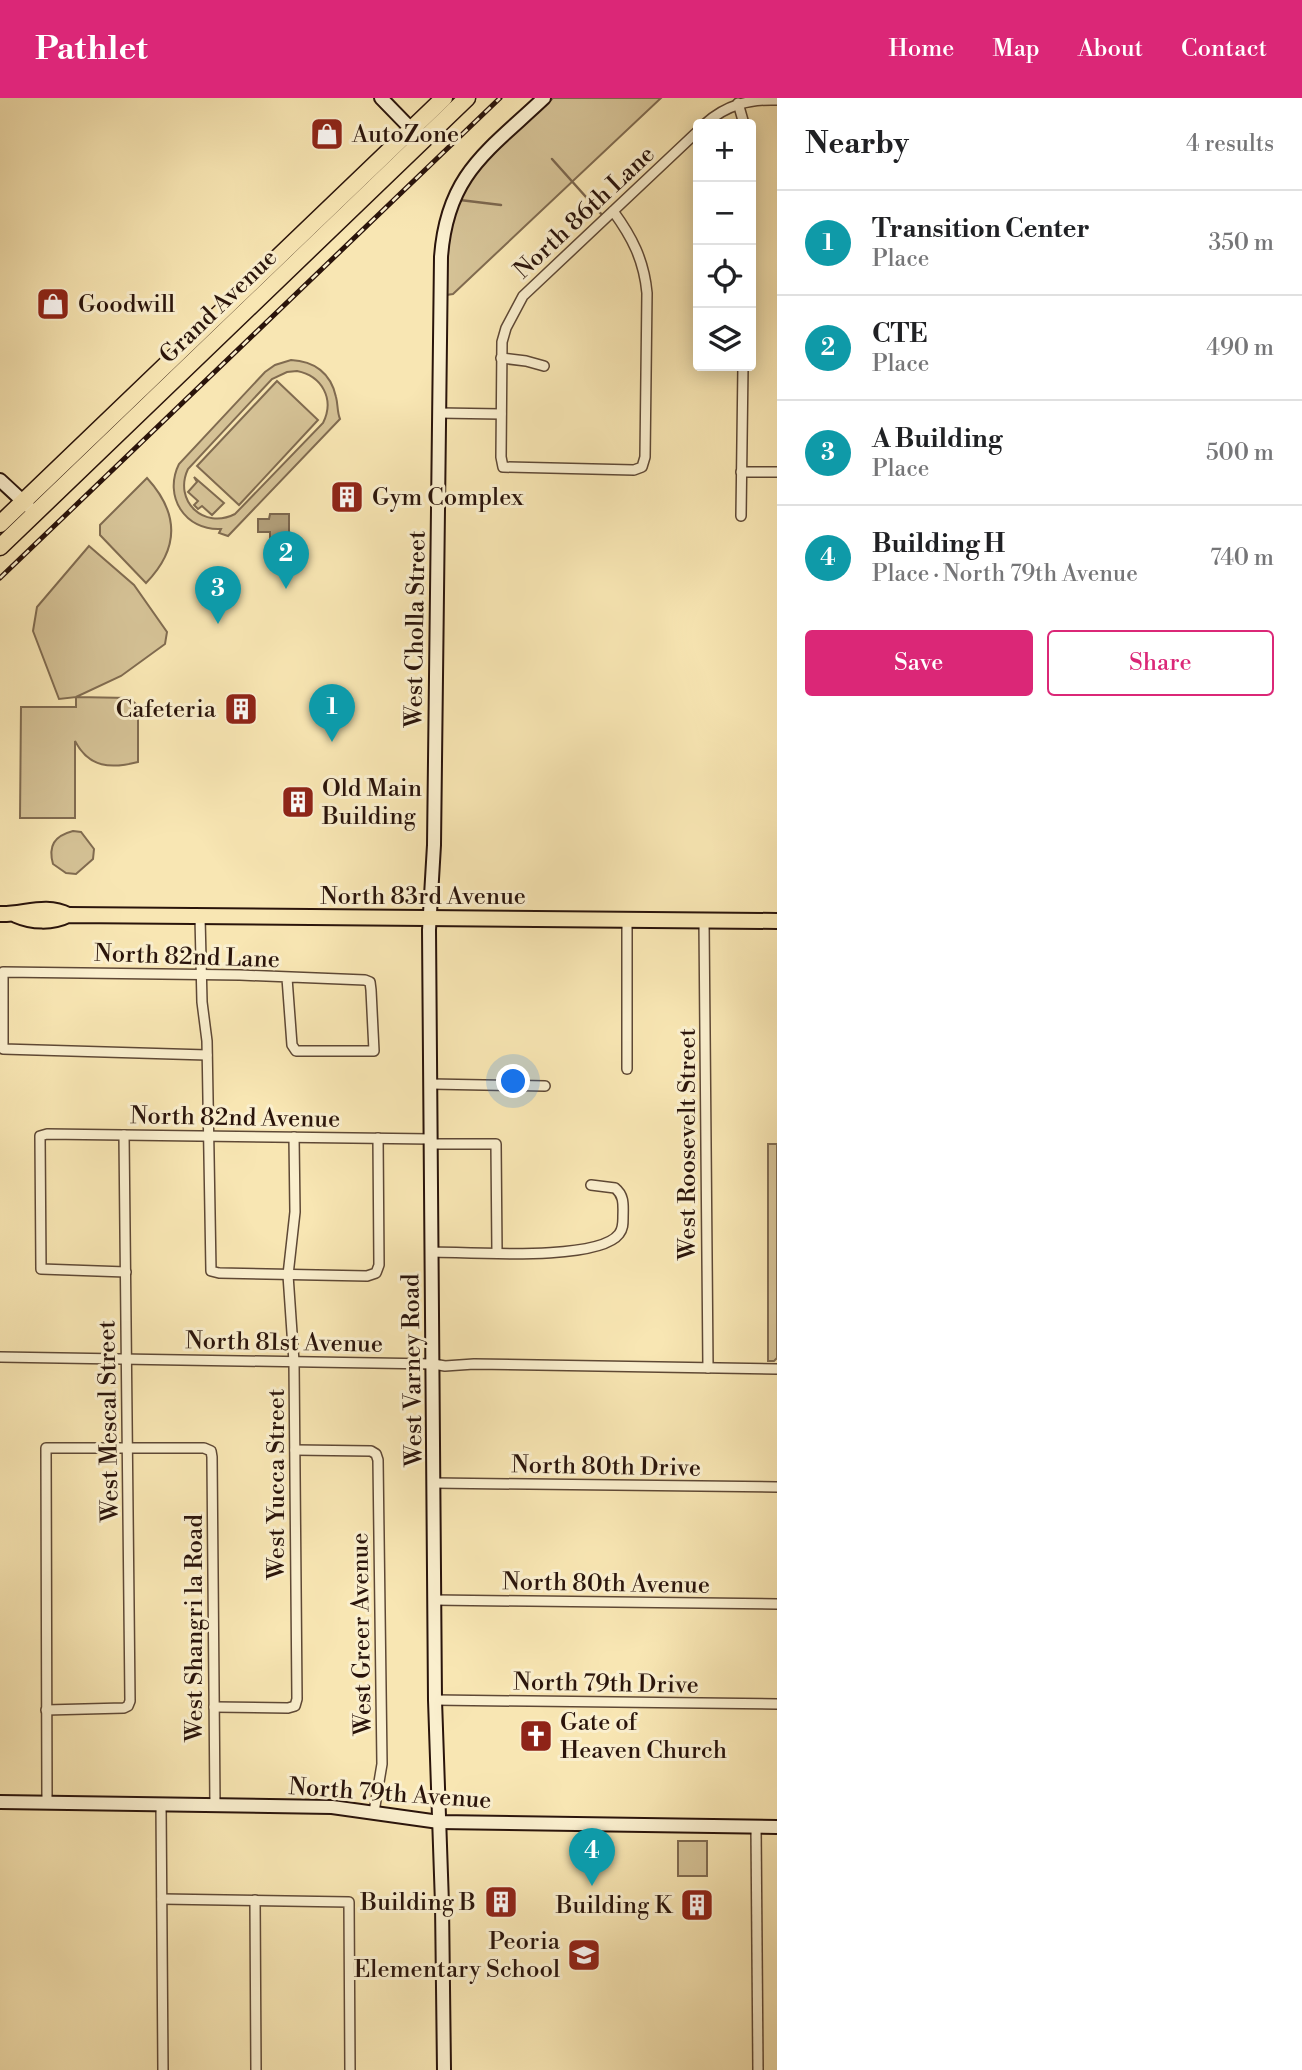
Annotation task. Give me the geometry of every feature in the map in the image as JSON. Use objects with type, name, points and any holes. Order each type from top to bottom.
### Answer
[{"type":"highway","name":"Grand Avenue","points":[[0,547],[29,507],[444,98]]},
{"type":"highway","name":"Grand Avenue","points":[[144,396],[467,98]]},
{"type":"highway","name":"Grand Avenue","points":[[0,524],[29,507]]},
{"type":"main road","name":"North 83rd Avenue","points":[[0,915],[16,915],[28,909],[59,910],[68,915],[777,921]]},
{"type":"street","points":[[381,98],[423,141]]},
{"type":"street","name":"West Cholla Street","points":[[429,918],[434,845],[442,242],[446,216],[460,183],[544,98]]},
{"type":"street","points":[[711,119],[738,103],[777,100]]},
{"type":"street","points":[[738,103],[743,119]]},
{"type":"street","name":"North 86th Lane","points":[[613,211],[631,237],[646,276],[645,457],[642,467],[634,470],[503,467],[501,358],[506,328],[523,296],[613,211],[693,136]]},
{"type":"street","points":[[501,358],[544,366]]},
{"type":"street","points":[[741,516],[743,371]]},
{"type":"street","points":[[439,413],[501,414]]},
{"type":"street","points":[[741,472],[777,472]]},
{"type":"street","points":[[0,480],[29,507]]},
{"type":"street","points":[[200,917],[200,974],[207,1055],[211,1271],[367,1276],[376,1273],[379,1265],[378,1138]]},
{"type":"street","name":"West Varney Road","points":[[429,918],[435,1700],[439,1822]]},
{"type":"street","points":[[627,920],[627,1069]]},
{"type":"street","name":"West Roosevelt Street","points":[[704,921],[708,1368]]},
{"type":"street","name":"North 82nd Lane","points":[[207,1055],[3,1049],[4,972],[200,974],[365,980],[370,982],[374,1051],[296,1051],[292,1045],[287,978]]},
{"type":"street","points":[[431,1084],[545,1086]]},
{"type":"street","name":"West Mescal Street","points":[[46,1710],[128,1706],[124,1135]]},
{"type":"street","name":"North 82nd Avenue","points":[[125,1272],[41,1269],[40,1136],[378,1138],[496,1144],[497,1253]]},
{"type":"street","name":"West Yucca Street","points":[[214,1707],[288,1708],[295,1706],[297,1699],[294,1362],[288,1275],[295,1212],[294,1137]]},
{"type":"street","points":[[431,1252],[555,1253],[602,1243],[618,1236],[623,1227],[624,1205],[620,1192],[608,1186],[591,1185]]},
{"type":"street","name":"North 81st Avenue","points":[[0,1357],[445,1366],[474,1364],[777,1369]]},
{"type":"street","points":[[47,1802],[46,1448],[128,1448]]},
{"type":"street","name":"West Shangri la Road","points":[[128,1448],[204,1448],[211,1451],[215,1805]]},
{"type":"street","name":"West Greer Avenue","points":[[295,1450],[371,1451],[376,1454],[382,1764],[374,1812]]},
{"type":"street","name":"North 80th Drive","points":[[434,1483],[777,1487]]},
{"type":"street","name":"North 80th Avenue","points":[[434,1600],[777,1604]]},
{"type":"street","name":"North 79th Drive","points":[[435,1700],[777,1704]]},
{"type":"street","name":"North 79th Avenue","points":[[0,1802],[332,1807],[439,1822],[777,1827]]},
{"type":"street","points":[[161,1804],[163,2070]]},
{"type":"street","points":[[439,1822],[444,2070]]},
{"type":"street","points":[[756,1827],[758,2070]]},
{"type":"street","points":[[162,1899],[349,1902],[350,2070]]},
{"type":"street","points":[[255,1900],[256,2070]]},
{"type":"shaded area","points":[[553,98],[661,98],[453,294],[446,295],[448,237],[459,200],[481,167]]},
{"type":"shaded area","points":[[291,360],[307,363],[320,370],[334,389],[340,419],[228,536],[219,533],[221,529],[208,528],[188,518],[176,499],[175,476],[179,464],[265,372],[275,365]],"holes":[[[287,372],[306,374],[319,383],[327,397],[328,405],[323,423],[235,514],[212,518],[194,510],[185,492],[184,481],[188,469],[272,379]]]},
{"type":"shaded area","points":[[277,381],[318,420],[239,505],[197,466]]},
{"type":"shaded area","points":[[194,477],[224,503],[212,515],[202,506],[198,509],[194,505],[198,501],[188,492],[197,482]]},
{"type":"shaded area","points":[[147,478],[165,504],[171,530],[165,557],[146,583],[100,535],[100,525]]},
{"type":"shaded area","points":[[270,514],[289,514],[289,538],[270,538],[270,532],[258,532],[258,519],[269,519]]},
{"type":"shaded area","points":[[89,546],[134,585],[167,632],[165,644],[121,676],[76,697],[59,699],[33,631],[37,607]]},
{"type":"shaded area","points":[[76,697],[129,698],[138,706],[138,762],[110,766],[102,764],[87,757],[75,741],[75,818],[20,818],[21,707],[76,707]]},
{"type":"shaded area","points":[[73,831],[81,832],[94,849],[93,859],[76,874],[66,873],[53,864],[51,852],[57,839]]},
{"type":"shaded area","points":[[768,1144],[777,1144],[777,1358],[774,1361],[768,1361]]},
{"type":"shaded area","points":[[678,1841],[707,1841],[707,1876],[678,1876]]},
{"type":"waterway","points":[[552,159],[603,216]]},
{"type":"waterway","points":[[460,200],[501,205]]},
{"type":"railway","points":[[0,578],[500,98]]},
{"type":"place","name":"AutoZone","points":[[327,134]]},
{"type":"place","name":"Goodwill","points":[[53,304]]},
{"type":"place","name":"Gym Complex","points":[[347,497]]},
{"type":"place","name":"CTE","points":[[286,589]]},
{"type":"place","name":"A Building","points":[[218,624]]},
{"type":"place","name":"Cafeteria","points":[[241,709]]},
{"type":"place","name":"Transition Center","points":[[332,742]]},
{"type":"place","name":"Old Main Building","points":[[298,802]]},
{"type":"place","name":"Gate of Heaven Church","points":[[536,1736]]},
{"type":"place","name":"Building H","points":[[592,1886]]},
{"type":"place","name":"Building B","points":[[501,1902]]},
{"type":"place","name":"Building K","points":[[697,1905]]},
{"type":"place","name":"Peoria Elementary School","points":[[584,1955]]}]
